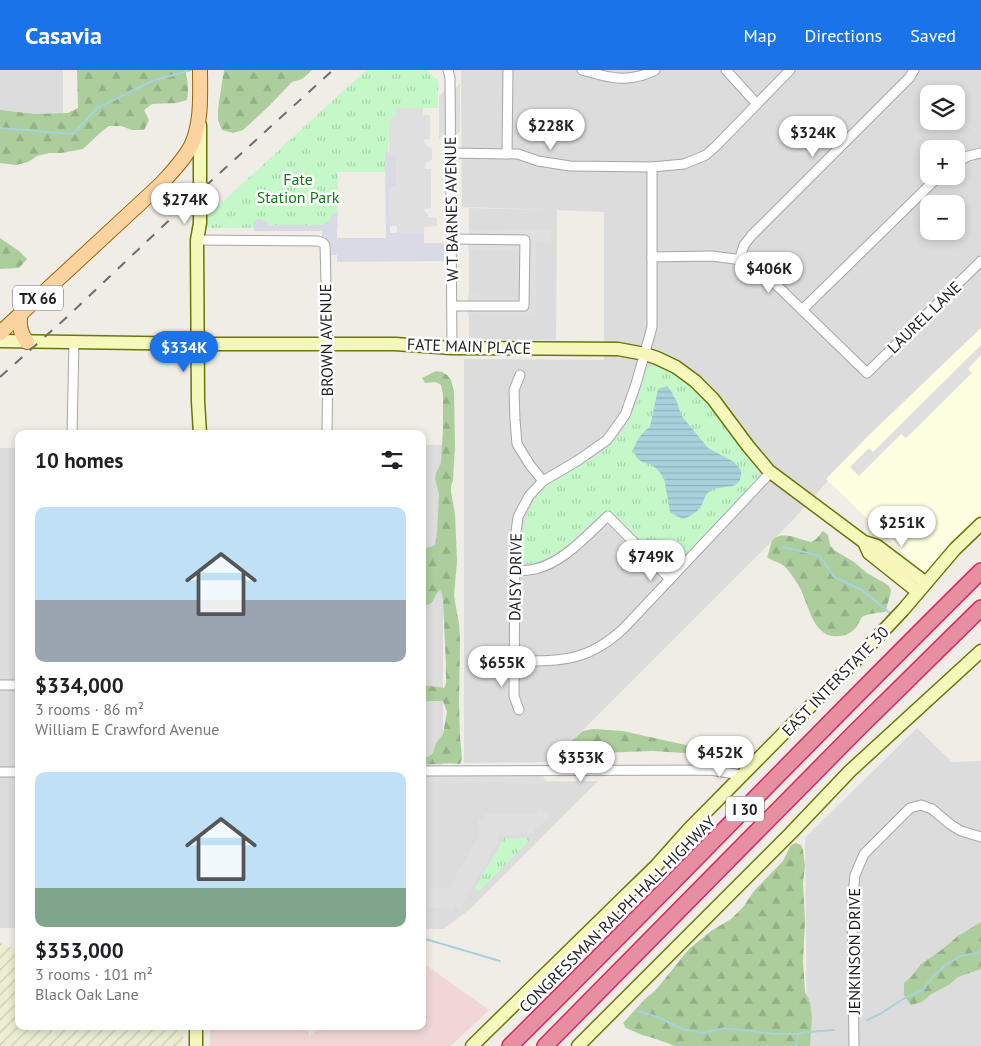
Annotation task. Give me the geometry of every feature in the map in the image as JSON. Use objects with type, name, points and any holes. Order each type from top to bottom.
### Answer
[{"type":"highway","name":"CONGRESSMAN RALPH HALL HIGHWAY","points":[[510,1046],[981,571]]},
{"type":"highway","name":"I 30","points":[[545,1046],[856,731],[981,608]]},
{"type":"main road","name":"TX 66","points":[[0,333],[161,184],[187,152],[193,142],[197,129],[200,105],[200,70]]},
{"type":"main road","points":[[200,105],[200,223],[197,240],[200,430]]},
{"type":"main road","points":[[22,313],[20,326],[22,335],[27,342]]},
{"type":"main road","name":"FATE MAIN PLACE","points":[[0,341],[395,344],[452,348],[618,349],[645,354],[676,367],[695,381],[713,399],[748,446],[771,472],[864,542],[877,546],[922,588]]},
{"type":"main road","name":"EAST INTERSTATE 30","points":[[472,1046],[655,867],[689,829],[897,617],[955,550],[981,524]]},
{"type":"main road","points":[[578,1046],[792,833],[850,771],[981,651]]},
{"type":"main road","points":[[196,1030],[196,1046]]},
{"type":"street","name":"W T BARNES AVENUE","points":[[448,70],[450,78],[452,348]]},
{"type":"street","points":[[507,154],[508,70]]},
{"type":"street","points":[[582,70],[612,78],[632,77],[655,70]]},
{"type":"street","points":[[726,70],[757,104]]},
{"type":"street","points":[[450,154],[518,154],[538,161],[570,166],[652,168],[684,164],[706,155],[790,70]]},
{"type":"street","points":[[739,260],[744,245],[752,235],[909,78],[914,70]]},
{"type":"street","points":[[965,158],[981,152]]},
{"type":"street","name":"DAISY DRIVE","points":[[519,710],[514,696],[515,539],[518,517],[529,496],[543,481],[607,440],[625,415],[652,327],[652,168]]},
{"type":"street","points":[[652,257],[712,256],[739,260],[761,270],[802,310],[931,185]]},
{"type":"street","points":[[451,239],[525,240],[524,306],[452,306]]},
{"type":"street","name":"BROWN AVENUE","points":[[197,240],[323,242],[325,246],[327,430]]},
{"type":"street","name":"LAUREL LANE","points":[[802,310],[867,373],[981,261]]},
{"type":"street","points":[[72,430],[74,342]]},
{"type":"street","points":[[520,375],[514,390],[517,444],[543,481]]},
{"type":"street","points":[[514,661],[554,661],[577,657],[596,649],[612,639],[771,472]]},
{"type":"street","points":[[515,571],[534,570],[562,557],[608,516],[670,579]]},
{"type":"street","points":[[0,685],[15,685]]},
{"type":"street","points":[[426,771],[710,770],[742,775]]},
{"type":"street","points":[[0,772],[15,772]]},
{"type":"street","name":"JENKINSON DRIVE","points":[[854,1046],[852,902],[855,874],[864,854],[910,808],[922,805],[932,809],[961,831],[981,837]]},
{"type":"shaded area","points":[[0,70],[63,70],[63,137],[0,144]]},
{"type":"shaded area","points":[[461,70],[981,70],[981,328],[867,437],[792,521],[551,762],[464,763],[464,359],[604,360],[604,212],[462,207]]},
{"type":"shaded area","points":[[460,83],[460,131],[454,137],[453,90]]},
{"type":"shaded area","points":[[445,90],[446,133],[439,139],[439,97]]},
{"type":"shaded area","points":[[396,108],[423,108],[423,115],[430,115],[430,139],[423,140],[432,149],[432,159],[426,163],[424,168],[431,169],[431,208],[424,209],[429,217],[437,218],[437,226],[425,227],[424,233],[397,233],[397,226],[390,226],[389,187],[395,187],[396,159],[389,152],[389,121],[396,114]]},
{"type":"shaded area","points":[[385,152],[389,152],[396,159],[396,186],[389,188],[390,233],[424,233],[424,243],[444,243],[444,261],[337,262],[337,255],[331,255],[331,245],[329,241],[322,237],[322,231],[254,231],[253,224],[258,219],[266,221],[268,225],[322,225],[330,220],[333,213],[337,213],[337,238],[386,238]]},
{"type":"shaded area","points":[[469,208],[557,210],[556,340],[469,339]]},
{"type":"shaded area","points":[[469,229],[551,230],[551,243],[536,243],[536,316],[468,315],[468,295],[516,296],[516,250],[468,249]]},
{"type":"shaded area","points":[[981,328],[981,516],[925,574],[826,479]]},
{"type":"shaded area","points":[[981,345],[981,355],[968,369],[972,373],[906,438],[901,434],[859,476],[850,467],[869,448],[873,452]]},
{"type":"shaded area","points":[[426,445],[443,445],[443,766],[426,766]]},
{"type":"shaded area","points":[[0,448],[15,448],[15,928],[0,928]]},
{"type":"shaded area","points":[[917,728],[952,762],[981,761],[981,1046],[807,1046],[805,838]]},
{"type":"shaded area","points":[[426,775],[543,776],[546,783],[426,783]]},
{"type":"shaded area","points":[[598,781],[470,909],[443,929],[426,929],[426,782]]},
{"type":"shaded area","points":[[540,807],[551,817],[534,829],[534,834],[498,835],[493,851],[460,908],[455,905],[452,912],[441,908],[426,908],[426,888],[449,888],[478,837],[478,820],[484,820],[484,814],[533,814]]},
{"type":"shaded area","points":[[0,943],[15,949],[15,1030],[183,1030],[183,1046],[0,1046]]},
{"type":"shaded area","points":[[426,965],[489,1010],[451,1046],[210,1046],[210,1030],[308,1030],[309,1037],[316,1030],[426,1030]]},
{"type":"green space","points":[[77,70],[185,70],[188,85],[187,100],[176,103],[152,104],[144,110],[149,120],[144,130],[109,126],[83,149],[49,153],[16,165],[0,163],[0,110],[35,114],[68,113],[78,108]]},
{"type":"green space","points":[[224,70],[312,70],[302,79],[292,82],[243,130],[233,133],[222,130],[218,120]]},
{"type":"green space","name":"Fate Station Park","points":[[366,70],[428,70],[438,80],[438,108],[396,108],[396,114],[389,121],[388,152],[385,152],[385,172],[338,172],[338,228],[207,228],[206,217]]},
{"type":"green space","points":[[0,238],[27,259],[19,268],[0,269]]},
{"type":"green space","points":[[654,365],[668,370],[682,379],[711,408],[758,470],[759,478],[673,567],[666,567],[611,511],[604,511],[561,551],[537,563],[527,564],[521,558],[521,546],[528,513],[539,493],[557,478],[595,457],[615,440],[631,416],[647,368]]},
{"type":"green space","points":[[436,371],[442,372],[451,380],[454,391],[455,446],[451,492],[455,514],[457,561],[454,596],[460,641],[459,703],[462,759],[460,764],[426,764],[426,757],[433,753],[436,743],[443,734],[447,712],[443,701],[426,701],[426,685],[444,688],[446,680],[443,600],[440,590],[432,603],[426,605],[426,548],[435,545],[437,534],[439,494],[435,479],[441,463],[443,395],[441,385],[436,382],[425,383],[422,378]]},
{"type":"green space","points":[[823,531],[828,535],[830,545],[834,550],[888,585],[891,590],[885,612],[862,617],[853,631],[840,636],[831,636],[824,633],[818,627],[792,575],[783,565],[767,557],[772,541],[780,536],[811,542]]},
{"type":"green space","points":[[593,729],[623,731],[690,746],[708,748],[710,753],[706,757],[700,757],[685,753],[652,751],[567,753],[565,747],[583,731]]},
{"type":"green space","points":[[504,838],[528,838],[530,840],[479,891],[475,888]]},
{"type":"green space","points":[[796,843],[801,845],[803,850],[805,866],[803,883],[805,921],[803,960],[805,992],[810,1002],[812,1018],[810,1046],[675,1046],[626,1028],[623,1023],[655,991],[689,949],[711,931],[731,919],[744,906],[754,891],[783,861],[791,845]]},
{"type":"green space","points":[[981,922],[981,969],[958,977],[922,1002],[911,1005],[904,995],[904,983],[921,964],[958,936]]},
{"type":"water","points":[[667,386],[677,402],[681,415],[708,448],[734,462],[741,470],[739,482],[735,485],[710,491],[706,494],[698,510],[684,519],[670,512],[664,478],[657,469],[637,458],[633,450],[640,437],[650,427],[658,389]]},
{"type":"waterway","points":[[0,128],[73,134],[97,108],[152,81],[191,70]]},
{"type":"waterway","points":[[783,547],[820,556],[834,577],[862,590],[892,615]]},
{"type":"waterway","points":[[426,939],[500,961]]},
{"type":"waterway","points":[[867,1020],[923,990],[933,976],[947,964],[961,956],[978,953],[981,948]]},
{"type":"waterway","points":[[638,1011],[658,1017],[682,1029],[702,1033],[725,1028],[774,1034],[798,1034]]},
{"type":"waterway","points":[[796,1046],[798,1034],[834,1030]]},
{"type":"railway","points":[[0,377],[333,70]]}]
